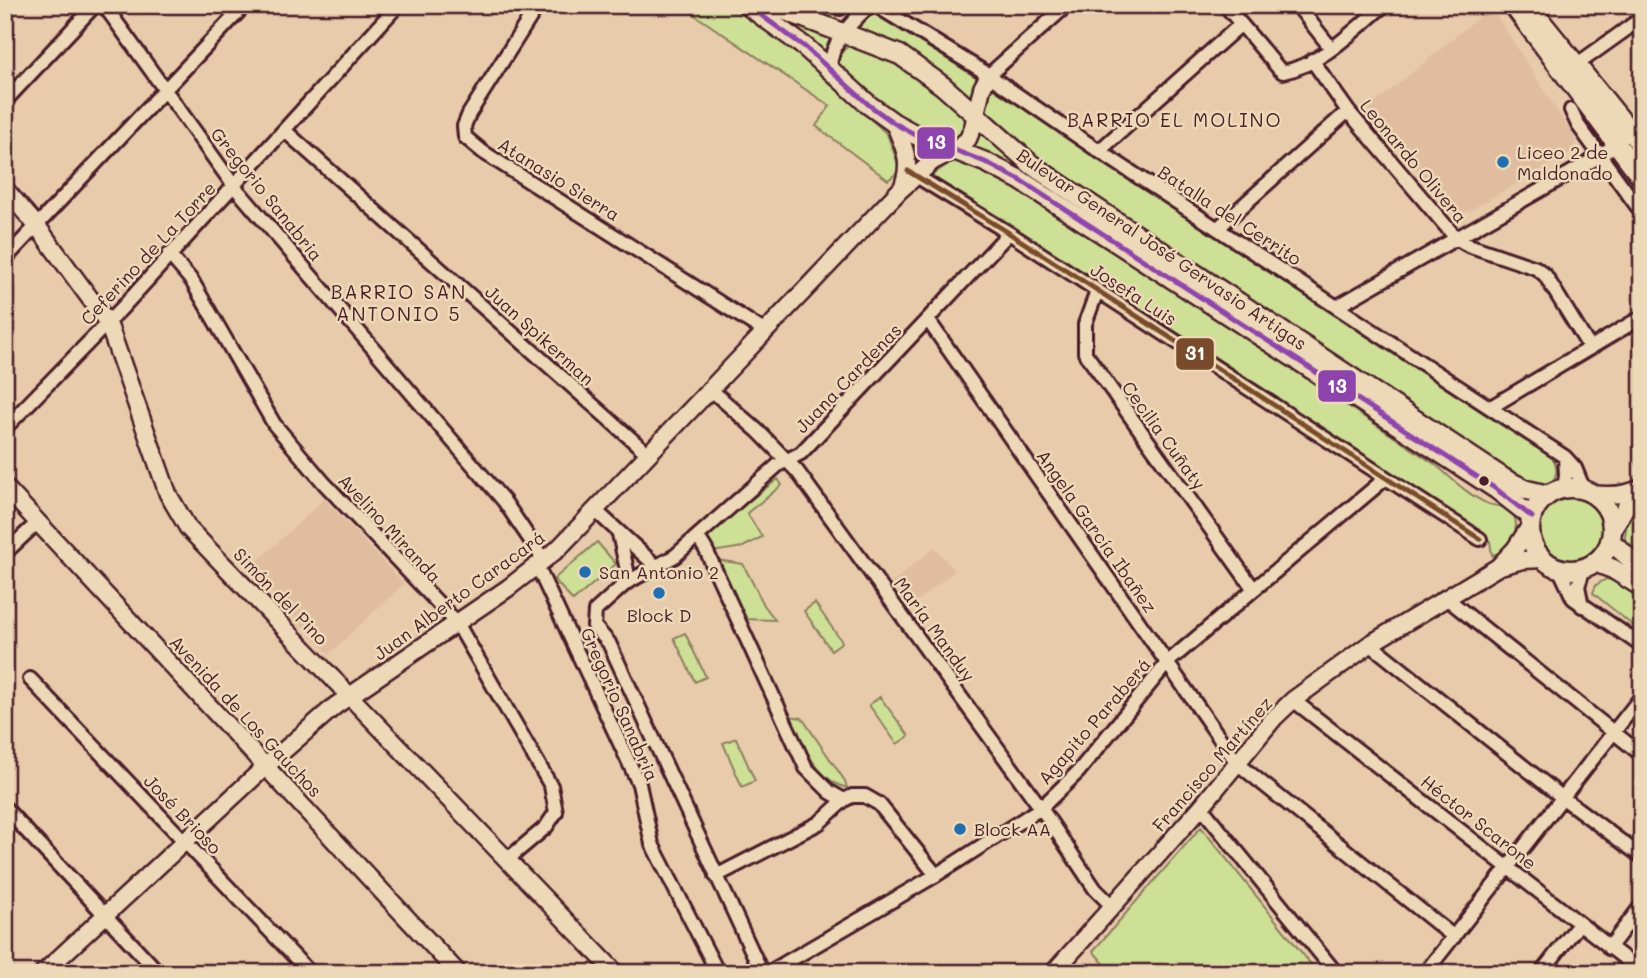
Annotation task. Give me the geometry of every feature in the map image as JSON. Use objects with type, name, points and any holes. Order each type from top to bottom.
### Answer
[{"type":"main road","name":"Bulevar General José Gervasio Artigas","points":[[747,5],[830,68],[869,105],[894,123],[1008,174],[1070,211],[1496,489],[1531,522]]},
{"type":"main road","name":"Bulevar General José Gervasio Artigas","points":[[776,5],[900,55],[920,67],[1032,165],[1066,188],[1505,480],[1527,490],[1556,492]]},
{"type":"main road","points":[[1513,5],[1570,70],[1637,139]]},
{"type":"main road","points":[[1528,5],[1616,145],[1642,178]]},
{"type":"main road","points":[[1589,565],[1606,549],[1611,536],[1609,514],[1599,499],[1588,492],[1556,492],[1538,505],[1531,522],[1533,544],[1543,559],[1559,568],[1572,570],[1589,565],[1612,569],[1642,587]]},
{"type":"main road","points":[[1611,536],[1642,569]]},
{"type":"street","points":[[5,100],[95,5]]},
{"type":"street","name":"Gregorio Sanabria","points":[[104,5],[234,186],[504,501],[540,563],[639,784],[652,844],[718,973]]},
{"type":"street","points":[[5,259],[245,5]]},
{"type":"street","name":"Ceferino de La Torre","points":[[5,428],[108,323],[398,5]]},
{"type":"street","name":"Atanasio Sierra","points":[[538,5],[468,114],[464,126],[465,137],[483,152],[764,331]]},
{"type":"street","points":[[830,68],[830,56],[844,33],[873,5]]},
{"type":"street","name":"Batalla del Cerrito","points":[[873,5],[989,75],[1099,151],[1564,457]]},
{"type":"street","points":[[894,123],[912,173],[955,150],[971,134],[974,114],[989,75],[1067,5]]},
{"type":"street","points":[[1225,5],[1283,72],[1312,60],[1331,48],[1384,5]]},
{"type":"street","points":[[1297,5],[1331,48]]},
{"type":"street","points":[[1570,70],[1642,18]]},
{"type":"street","points":[[1099,151],[1240,24]]},
{"type":"street","name":"Leonardo Olivera","points":[[1312,60],[1348,111],[1455,237],[1468,246],[1536,268],[1545,275],[1590,348]]},
{"type":"street","points":[[1571,110],[1578,125],[1642,213]]},
{"type":"street","points":[[1218,228],[1348,111]]},
{"type":"street","name":"Juan Spikerman","points":[[284,130],[648,454]]},
{"type":"street","points":[[1338,306],[1616,145],[1637,139]]},
{"type":"street","name":"Juan Alberto Caracará","points":[[43,973],[185,840],[335,706],[457,624],[540,563],[596,511],[709,388],[901,190],[912,173]]},
{"type":"street","name":"Josefa Luis","points":[[912,173],[1009,233],[1480,539]]},
{"type":"street","name":"Simón del Pino","points":[[5,189],[37,226],[108,323],[168,494],[188,528],[615,973]]},
{"type":"street","name":"Juana Cardenas","points":[[598,606],[626,583],[668,561],[778,465],[801,453],[1009,233]]},
{"type":"street","name":"Avelino Miranda","points":[[169,254],[192,281],[274,424],[324,483],[457,624],[551,786],[556,812],[546,827],[508,859]]},
{"type":"street","name":"Cecilia Cuñaty","points":[[1097,291],[1085,324],[1085,353],[1253,589]]},
{"type":"street","points":[[1491,407],[1642,317]]},
{"type":"street","name":"Angela García Ibañez","points":[[928,320],[1237,763],[1454,937]]},
{"type":"street","name":"María Manduy","points":[[709,388],[788,460],[830,513],[1041,808],[1094,889],[1113,907]]},
{"type":"street","points":[[1556,492],[1566,475],[1564,457]]},
{"type":"street","points":[[1564,457],[1575,468],[1588,492],[1608,496],[1638,490]]},
{"type":"street","name":"Agapito Paraberá","points":[[768,973],[936,874],[1041,808],[1078,772],[1168,662],[1386,478]]},
{"type":"street","name":"Avenida de Los Gauchos","points":[[5,487],[458,973]]},
{"type":"street","points":[[1611,536],[1638,490]]},
{"type":"street","points":[[596,511],[656,566]]},
{"type":"street","points":[[5,553],[38,522]]},
{"type":"street","name":"Francisco Martínez","points":[[1053,973],[1293,700],[1370,643],[1498,566],[1516,549],[1531,522]]},
{"type":"street","points":[[619,534],[627,570],[626,583]]},
{"type":"street","points":[[698,537],[806,768],[830,792],[844,800]]},
{"type":"street","name":"Francisco Martínez","points":[[1498,566],[1543,559]]},
{"type":"street","points":[[1582,606],[1578,586],[1589,565]]},
{"type":"street","points":[[1559,568],[1567,589],[1582,606],[1642,646]]},
{"type":"street","points":[[1445,597],[1642,755]]},
{"type":"street","name":"Gregorio Sanabria","points":[[598,606],[594,615],[594,626],[609,643],[762,973]]},
{"type":"street","points":[[1370,643],[1563,798],[1642,857]]},
{"type":"street","name":"José Brioso","points":[[30,679],[310,973]]},
{"type":"street","points":[[1425,973],[1642,696]]},
{"type":"street","name":"Héctor Scarone","points":[[1293,700],[1642,972]]},
{"type":"street","points":[[716,876],[819,823],[852,796],[865,796],[879,804],[936,874]]},
{"type":"street","points":[[1201,807],[1336,973]]},
{"type":"street","points":[[5,808],[159,973]]},
{"type":"street","points":[[1609,948],[1642,905]]},
{"type":"street","points":[[1541,973],[1579,924]]},
{"type":"shaded area","points":[[1491,7],[1576,140],[1572,152],[1469,211],[1454,214],[1368,109]]},
{"type":"shaded area","points":[[324,499],[404,584],[329,654],[249,569]]},
{"type":"shaded area","points":[[935,547],[955,571],[910,607],[891,583]]},
{"type":"green space","points":[[680,5],[737,5],[751,15],[808,62],[887,134],[898,164],[897,173],[888,180],[816,126],[830,106]]},
{"type":"green space","points":[[759,5],[766,5],[785,17],[834,38],[823,53]]},
{"type":"green space","points":[[791,5],[822,5],[836,14],[836,20],[810,14]]},
{"type":"green space","points":[[875,13],[980,80],[972,101],[918,59],[857,29],[870,14]]},
{"type":"green space","points":[[851,44],[899,65],[945,96],[967,121],[960,136],[951,141],[934,133],[890,109],[864,89],[836,65],[839,54]]},
{"type":"green space","points":[[993,89],[1551,453],[1556,468],[1553,480],[1545,487],[1526,480],[1275,319],[1018,145],[984,111],[987,92]]},
{"type":"green space","points":[[979,128],[1013,160],[1051,187],[1533,500],[1530,506],[1009,167],[968,146]]},
{"type":"green space","points":[[904,137],[936,152],[913,170]]},
{"type":"green space","points":[[956,158],[1025,190],[1436,465],[1471,494],[1511,512],[1516,528],[1506,551],[1492,555],[1490,541],[931,176]]},
{"type":"green space","points":[[778,479],[782,485],[747,513],[762,537],[743,547],[712,552],[707,538],[711,530]]},
{"type":"green space","points":[[1571,494],[1596,504],[1606,529],[1596,554],[1571,564],[1546,554],[1536,529],[1546,504]]},
{"type":"green space","points":[[1629,509],[1642,518],[1642,554],[1624,543]]},
{"type":"green space","name":"San Antonio 2","points":[[597,542],[616,564],[573,601],[554,579]]},
{"type":"green space","points":[[717,560],[743,564],[764,605],[775,620],[744,619]]},
{"type":"green space","points":[[1606,579],[1622,583],[1642,596],[1642,633],[1593,593],[1596,585]]},
{"type":"green space","points":[[815,603],[842,642],[831,650],[804,611]]},
{"type":"green space","points":[[685,633],[706,677],[695,682],[674,638]]},
{"type":"green space","points":[[880,697],[909,736],[897,744],[869,705]]},
{"type":"green space","points":[[789,716],[802,718],[845,781],[847,788],[826,777],[818,769]]},
{"type":"green space","points":[[736,738],[755,781],[742,787],[723,743]]},
{"type":"green space","points":[[1201,827],[1318,973],[1112,973],[1093,951]]},
{"type":"transit line","name":"13","points":[[747,5],[805,47],[869,105],[894,123],[1020,180],[1496,489],[1532,517]]},
{"type":"transit line","name":"31","points":[[908,171],[1009,233],[1480,539]]},
{"type":"place","name":"Liceo 2 de Maldonado","points":[[1503,162]]},
{"type":"place","name":"San Antonio 2","points":[[585,572]]},
{"type":"place","name":"Block D","points":[[659,593]]},
{"type":"place","name":"Block AA","points":[[960,829]]},
{"type":"district","name":"BARRIO EL MOLINO","points":[[1175,119]]},
{"type":"district","name":"BARRIO SAN ANTONIO 5","points":[[399,302]]}]
